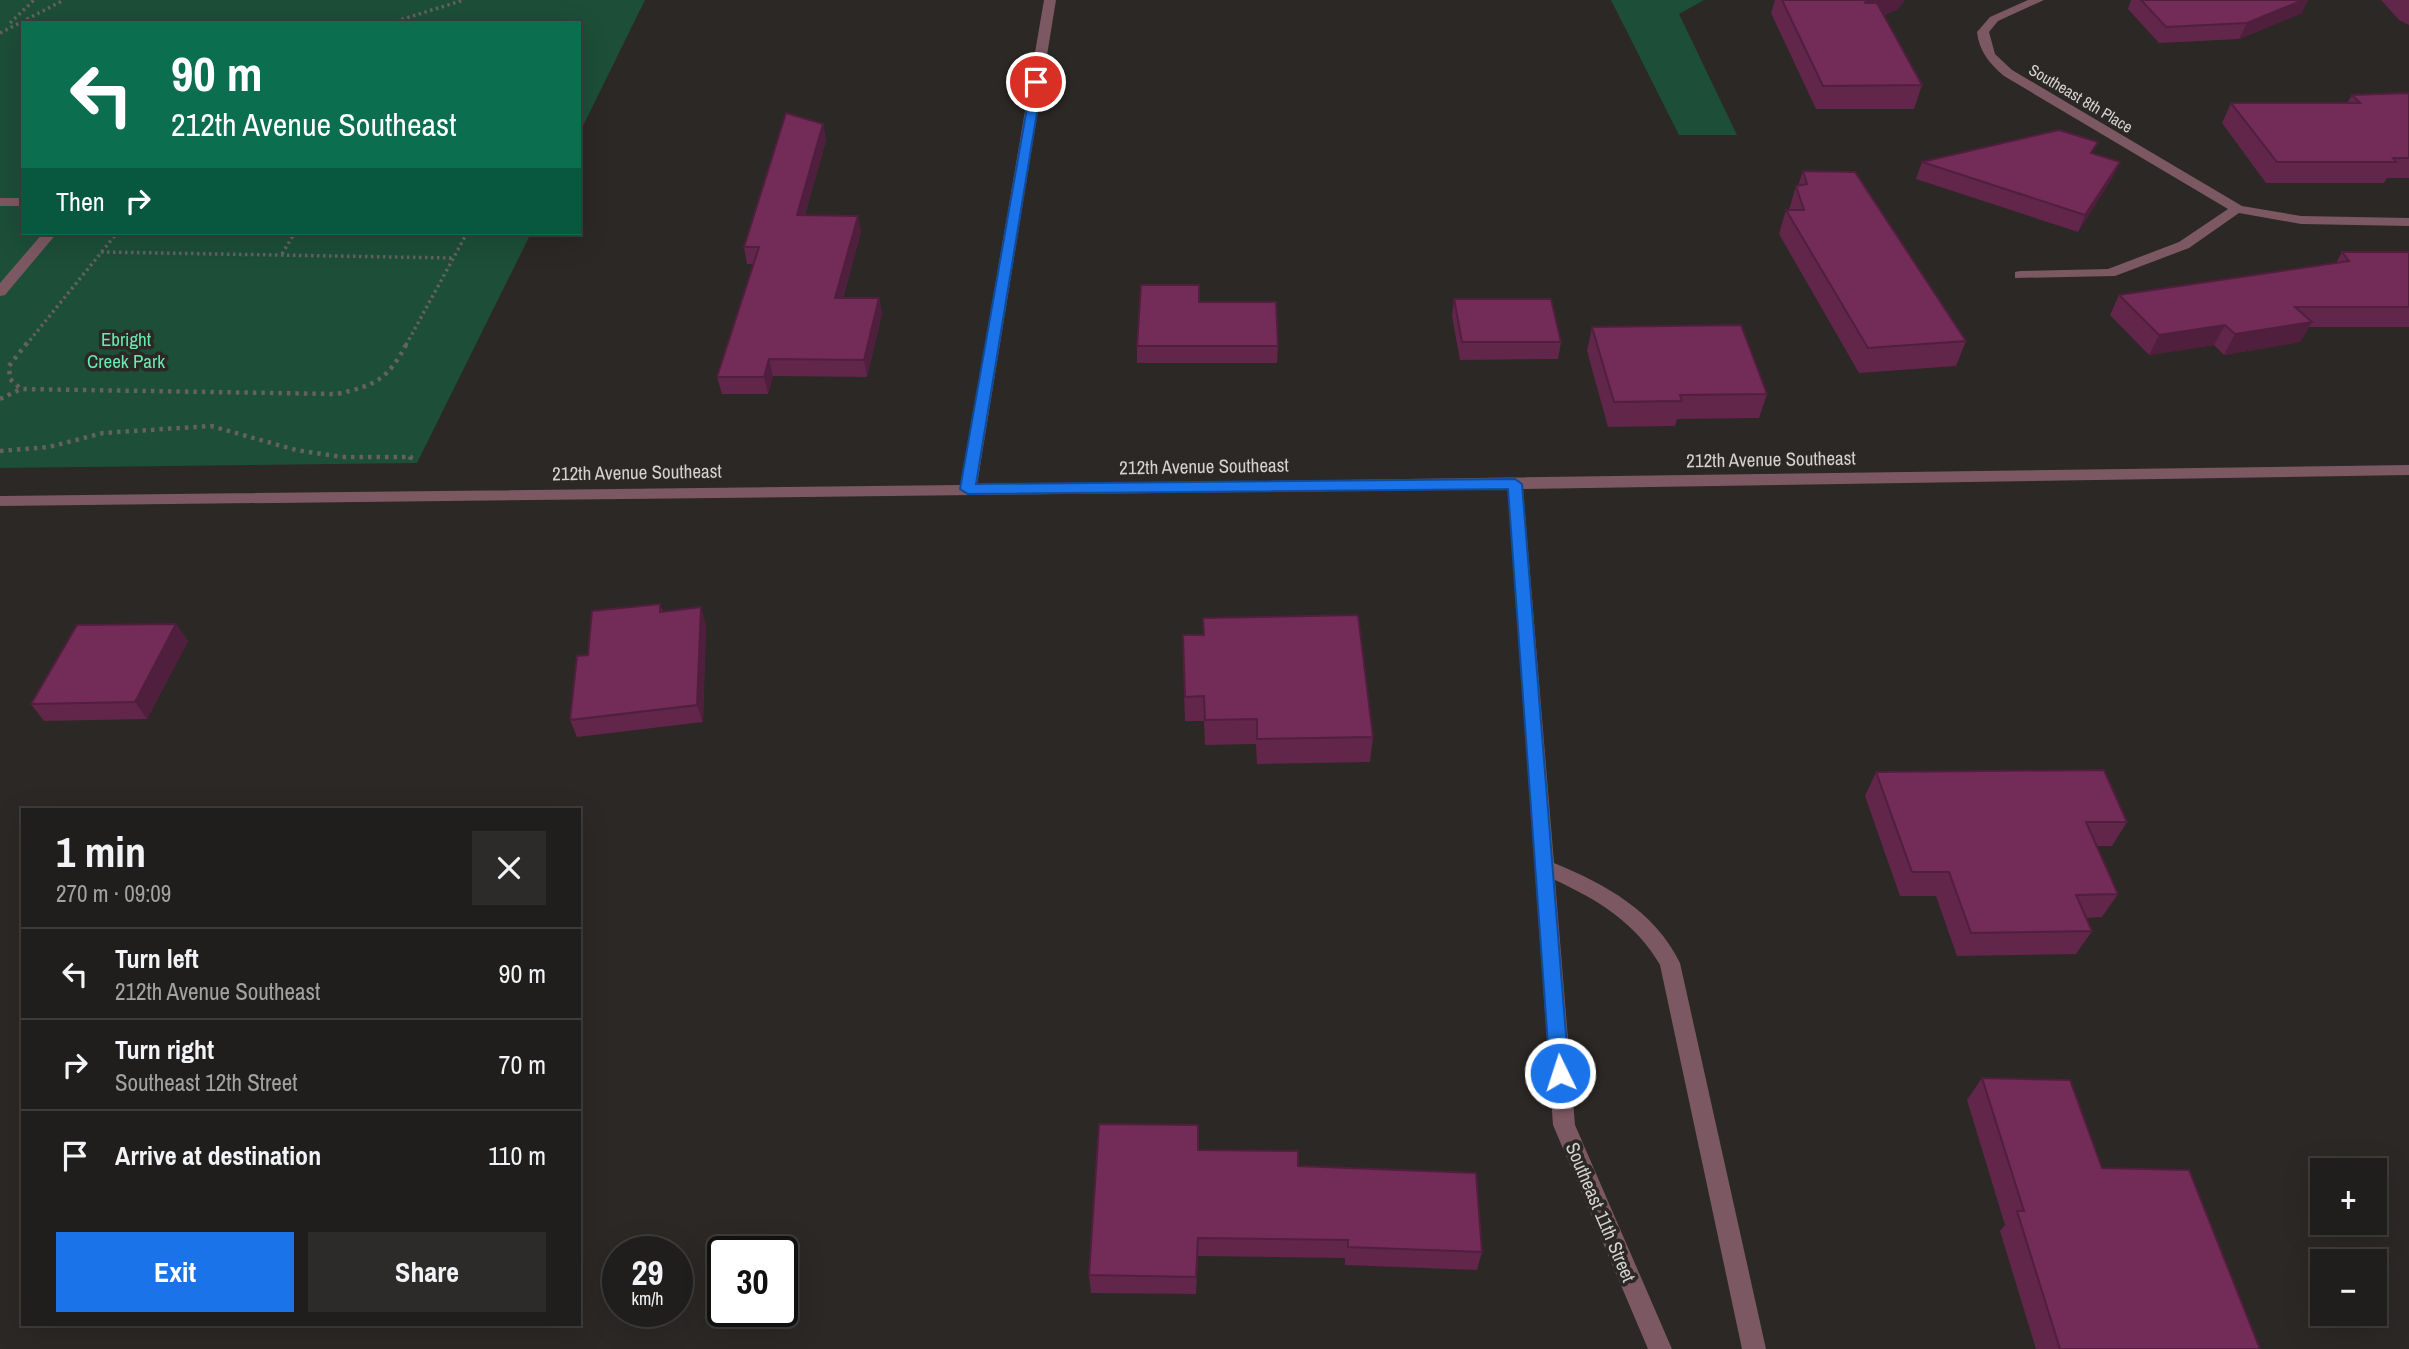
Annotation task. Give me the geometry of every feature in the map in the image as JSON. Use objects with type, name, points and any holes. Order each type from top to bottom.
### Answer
[{"type":"street","points":[[968,489],[1050,0]]},
{"type":"street","name":"Southeast 8th Place","points":[[2038,0],[1994,19],[1983,32],[1984,45],[1992,60],[2008,73],[2237,209]]},
{"type":"street","points":[[0,202],[21,202]]},
{"type":"street","points":[[2020,275],[2110,273],[2184,245],[2237,209],[2271,219],[2319,223],[2409,222]]},
{"type":"street","points":[[0,292],[48,235]]},
{"type":"street","name":"212th Avenue Southeast","points":[[0,501],[1515,484],[2409,470]]},
{"type":"street","name":"Southeast 11th Street","points":[[1515,484],[1564,1125],[1660,1349]]},
{"type":"street","points":[[1544,866],[1605,894],[1659,942],[1670,963],[1754,1349]]},
{"type":"path","points":[[0,33],[34,0]]},
{"type":"path","points":[[4,29],[64,0]]},
{"type":"path","points":[[396,21],[464,0]]},
{"type":"path","points":[[21,389],[10,379],[9,366],[115,235]]},
{"type":"path","points":[[281,255],[294,235]]},
{"type":"path","points":[[0,399],[21,389],[337,394],[360,389],[381,380],[394,368],[466,235]]},
{"type":"path","points":[[101,252],[452,258]]},
{"type":"path","points":[[0,451],[39,449],[103,433],[211,426],[296,450],[342,457],[411,457],[392,496]]},
{"type":"green space","name":"Ebright Creek Park","points":[[0,0],[645,0],[581,130],[581,21],[21,21],[21,235],[530,235],[417,463],[0,468]]},
{"type":"green space","points":[[1611,0],[1704,0],[1679,14],[1737,135],[1679,135]]},
{"type":"building","points":[[1782,0],[1872,0],[1864,3],[1877,3],[1922,85],[1823,86]]},
{"type":"building","points":[[2141,0],[2303,0],[2247,23],[2166,27]]},
{"type":"building","points":[[2408,93],[2409,158],[2393,158],[2396,162],[2277,162],[2231,103],[2360,103],[2352,95]]},
{"type":"building","points":[[786,113],[823,124],[797,215],[858,216],[835,298],[879,298],[864,360],[769,359],[764,377],[717,377],[759,247],[744,247]]},
{"type":"building","points":[[2059,130],[2098,142],[2091,153],[2120,162],[2085,215],[1922,162]]},
{"type":"building","points":[[1803,171],[1855,172],[1966,341],[1868,348],[1786,210],[1804,210],[1796,186],[1807,184]]},
{"type":"building","points":[[2342,252],[2409,252],[2409,307],[2295,307],[2312,322],[2235,334],[2225,325],[2159,335],[2119,295],[2349,261]]},
{"type":"building","points":[[1141,285],[1199,285],[1199,302],[1276,302],[1278,346],[1137,346]]},
{"type":"building","points":[[1454,299],[1551,299],[1561,342],[1462,342]]},
{"type":"building","points":[[1741,325],[1767,394],[1680,395],[1682,401],[1614,402],[1592,327]]},
{"type":"building","points":[[660,604],[660,612],[701,607],[697,705],[570,720],[577,656],[588,655],[592,611]]},
{"type":"building","points":[[1358,615],[1373,737],[1257,739],[1257,719],[1205,720],[1204,696],[1185,697],[1183,635],[1204,635],[1203,618]]},
{"type":"building","points":[[176,624],[135,702],[31,704],[77,625]]},
{"type":"building","points":[[2104,770],[2127,822],[2086,822],[2118,894],[2076,895],[2092,931],[1971,933],[1949,872],[1912,872],[1876,772]]},
{"type":"building","points":[[1982,1078],[2070,1080],[2102,1168],[2189,1170],[2260,1349],[2060,1349],[2017,1211],[2024,1211]]},
{"type":"building","points":[[1099,1124],[1198,1125],[1198,1150],[1298,1151],[1298,1166],[1476,1173],[1482,1252],[1348,1247],[1348,1240],[1198,1238],[1196,1277],[1089,1275]]},
{"type":"route","points":[[1036,82],[968,489],[1515,484],[1560,1073]]}]
